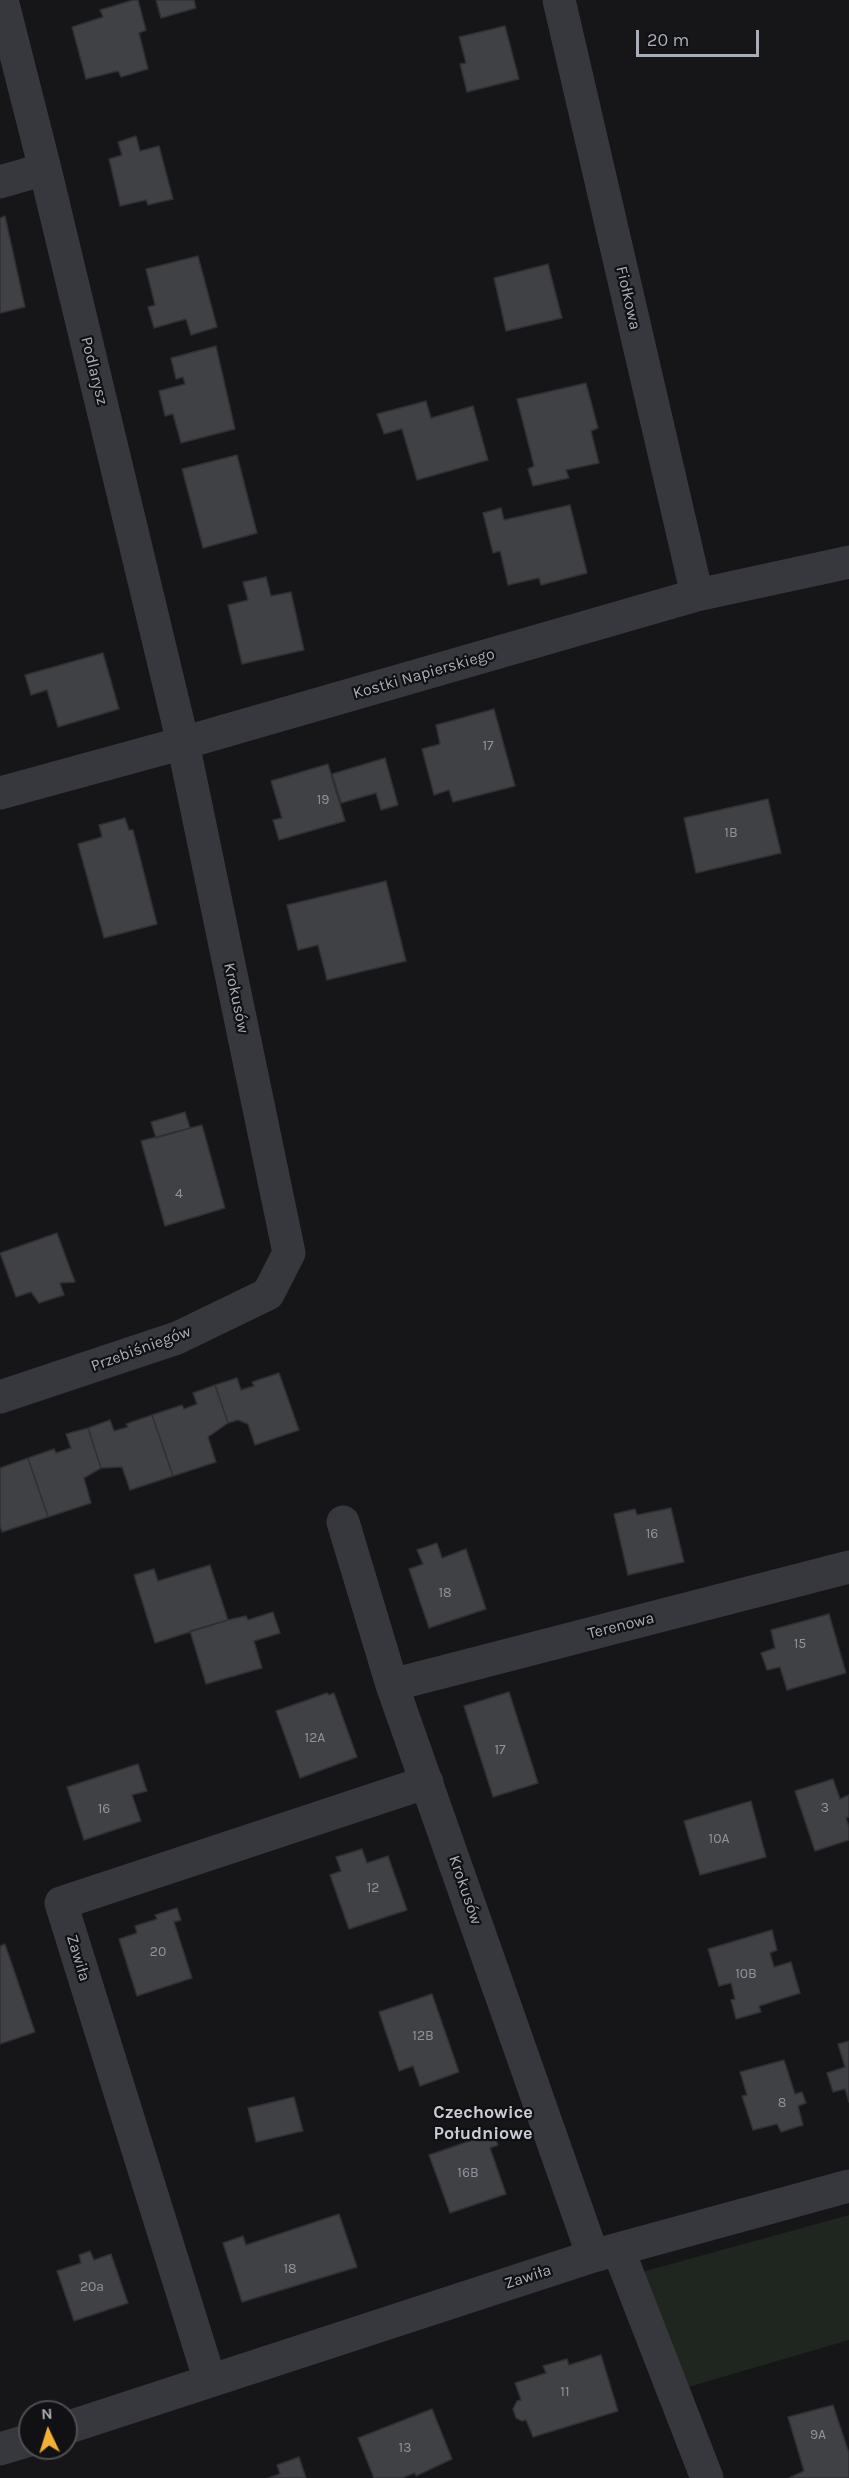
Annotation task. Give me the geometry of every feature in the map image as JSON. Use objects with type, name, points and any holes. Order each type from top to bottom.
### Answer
[{"type":"street","name":"Podlarysz","points":[[2,0],[183,743]]},
{"type":"street","name":"Fiołkowa","points":[[559,0],[697,595]]},
{"type":"street","points":[[0,182],[45,170]]},
{"type":"street","name":"Kostki Napierskiego","points":[[0,793],[183,743],[697,595],[849,562]]},
{"type":"street","name":"Krokusów","points":[[183,743],[289,1253]]},
{"type":"street","name":"Przebiśniegów","points":[[0,1397],[177,1338],[268,1294],[289,1253]]},
{"type":"street","name":"Krokusów","points":[[343,1522],[392,1685],[605,2253],[707,2478]]},
{"type":"street","name":"Terenowa","points":[[392,1685],[849,1567]]},
{"type":"street","name":"Zawiła","points":[[210,2381],[61,1903],[427,1782]]},
{"type":"street","name":"Zawiła","points":[[78,2424],[605,2253],[849,2186]]},
{"type":"street","points":[[0,2449],[18,2444]]},
{"type":"shaded area","points":[[849,2215],[849,2340],[688,2387],[642,2272]]},
{"type":"building","points":[[138,0],[146,30],[139,33],[148,69],[121,77],[118,71],[86,79],[72,27],[103,17],[100,10]]},
{"type":"building","points":[[156,0],[194,0],[196,8],[161,18]]},
{"type":"building","points":[[505,26],[519,79],[467,92],[460,64],[466,63],[459,37]]},
{"type":"building","points":[[136,136],[140,151],[159,146],[173,199],[148,205],[146,200],[120,206],[109,159],[122,155],[118,142]]},
{"type":"building","points":[[5,216],[25,307],[0,313],[0,218]]},
{"type":"building","points":[[198,256],[217,327],[191,335],[186,319],[154,328],[148,307],[155,305],[146,269]]},
{"type":"building","points":[[548,264],[562,318],[506,331],[494,278]]},
{"type":"building","points":[[216,346],[235,429],[181,443],[173,414],[165,416],[159,391],[185,384],[183,377],[176,379],[171,358]]},
{"type":"building","points":[[586,383],[598,428],[591,431],[599,463],[566,470],[569,478],[533,486],[528,469],[534,466],[517,399]]},
{"type":"building","points":[[426,401],[431,418],[473,406],[488,460],[417,480],[402,429],[384,434],[377,414]]},
{"type":"building","points":[[237,455],[257,533],[203,548],[182,469]]},
{"type":"building","points":[[570,505],[587,573],[541,585],[539,578],[508,585],[500,551],[493,553],[483,513],[501,508],[504,520]]},
{"type":"building","points":[[266,577],[271,596],[291,592],[304,650],[242,664],[228,605],[248,600],[243,582]]},
{"type":"building","points":[[103,653],[119,709],[58,727],[47,690],[31,695],[25,675]]},
{"type":"building","points":[[494,709],[515,786],[453,802],[449,790],[434,795],[422,749],[440,744],[436,725]]},
{"type":"building","points":[[385,758],[398,805],[381,810],[376,793],[341,803],[332,774]]},
{"type":"building","points":[[328,764],[345,821],[279,840],[273,820],[282,818],[271,781]]},
{"type":"building","points":[[768,799],[781,853],[696,873],[684,818]]},
{"type":"building","points":[[125,818],[129,830],[133,830],[157,924],[104,938],[78,844],[102,837],[99,825]]},
{"type":"building","points":[[386,881],[406,961],[327,980],[318,945],[298,950],[287,905]]},
{"type":"building","points":[[185,1112],[190,1128],[156,1138],[151,1122]]},
{"type":"building","points":[[202,1125],[225,1208],[165,1226],[141,1141]]},
{"type":"building","points":[[57,1233],[75,1282],[60,1283],[64,1295],[39,1303],[31,1292],[16,1297],[0,1253]]},
{"type":"building","points":[[279,1373],[299,1430],[255,1445],[248,1424],[238,1420],[228,1423],[215,1385],[237,1378],[241,1390],[254,1386],[252,1382]]},
{"type":"building","points":[[215,1385],[228,1423],[208,1437],[216,1462],[173,1476],[152,1415],[182,1405],[184,1409],[197,1404],[193,1393]]},
{"type":"building","points":[[152,1415],[173,1476],[130,1490],[122,1467],[101,1468],[88,1428],[110,1420],[114,1431]]},
{"type":"building","points":[[88,1428],[101,1468],[84,1478],[91,1503],[48,1517],[28,1458],[54,1449],[56,1453],[71,1448],[66,1434]]},
{"type":"building","points":[[28,1458],[48,1517],[2,1532],[0,1468]]},
{"type":"building","points":[[671,1508],[684,1562],[628,1575],[614,1514],[635,1509],[637,1515]]},
{"type":"building","points":[[437,1543],[442,1558],[466,1549],[486,1609],[429,1628],[409,1569],[423,1564],[417,1550]]},
{"type":"building","points":[[210,1565],[228,1620],[155,1643],[134,1575],[154,1569],[158,1581]]},
{"type":"building","points":[[273,1612],[280,1633],[254,1641],[262,1668],[206,1684],[190,1631],[228,1620],[246,1616],[248,1620]]},
{"type":"building","points":[[829,1614],[846,1673],[787,1690],[780,1667],[767,1670],[761,1653],[775,1648],[771,1630]]},
{"type":"building","points":[[509,1692],[538,1783],[493,1797],[464,1706]]},
{"type":"building","points":[[327,1693],[329,1695],[334,1693],[357,1757],[300,1778],[276,1711]]},
{"type":"building","points":[[138,1764],[147,1791],[132,1795],[141,1821],[84,1840],[67,1787]]},
{"type":"building","points":[[833,1779],[840,1799],[849,1795],[849,1817],[846,1818],[849,1840],[815,1851],[795,1791]]},
{"type":"building","points":[[751,1801],[766,1857],[700,1875],[684,1821]]},
{"type":"building","points":[[362,1849],[367,1863],[388,1856],[407,1910],[349,1929],[330,1875],[341,1871],[336,1857]]},
{"type":"building","points":[[177,1908],[181,1920],[174,1922],[192,1978],[137,1996],[119,1939],[137,1933],[135,1926],[157,1919],[155,1915]]},
{"type":"building","points":[[772,1930],[777,1950],[770,1953],[774,1967],[791,1962],[800,1993],[759,2006],[761,2012],[736,2019],[731,2000],[735,1999],[731,1983],[719,1986],[708,1949]]},
{"type":"building","points":[[5,1944],[35,2032],[0,2044],[0,1946]]},
{"type":"building","points":[[432,1994],[459,2072],[420,2086],[413,2066],[399,2071],[379,2012]]},
{"type":"building","points":[[849,2041],[849,2102],[845,2089],[833,2092],[827,2073],[845,2067],[838,2044]]},
{"type":"building","points":[[784,2060],[795,2094],[802,2092],[806,2103],[798,2106],[803,2125],[781,2132],[777,2124],[753,2130],[742,2096],[747,2095],[740,2072]]},
{"type":"building","points":[[294,2097],[303,2131],[256,2142],[248,2108]]},
{"type":"building","points":[[493,2133],[498,2145],[490,2148],[506,2194],[450,2213],[429,2155]]},
{"type":"building","points":[[339,2214],[357,2267],[242,2302],[223,2243],[243,2236],[246,2245]]},
{"type":"building","points":[[90,2251],[94,2260],[111,2254],[128,2303],[74,2321],[57,2271],[81,2263],[79,2255]]},
{"type":"building","points":[[601,2355],[618,2411],[533,2437],[526,2420],[516,2418],[513,2409],[517,2401],[521,2400],[515,2383],[546,2373],[543,2366],[567,2359],[569,2365]]},
{"type":"building","points":[[833,2405],[849,2453],[849,2478],[789,2478],[804,2471],[788,2417]]},
{"type":"building","points":[[432,2409],[452,2459],[416,2476],[415,2473],[402,2478],[374,2478],[358,2438]]},
{"type":"building","points":[[299,2457],[306,2478],[268,2478],[280,2474],[277,2465]]},
{"type":"district","name":"Czechowice Południowe","points":[[483,2123]]}]
